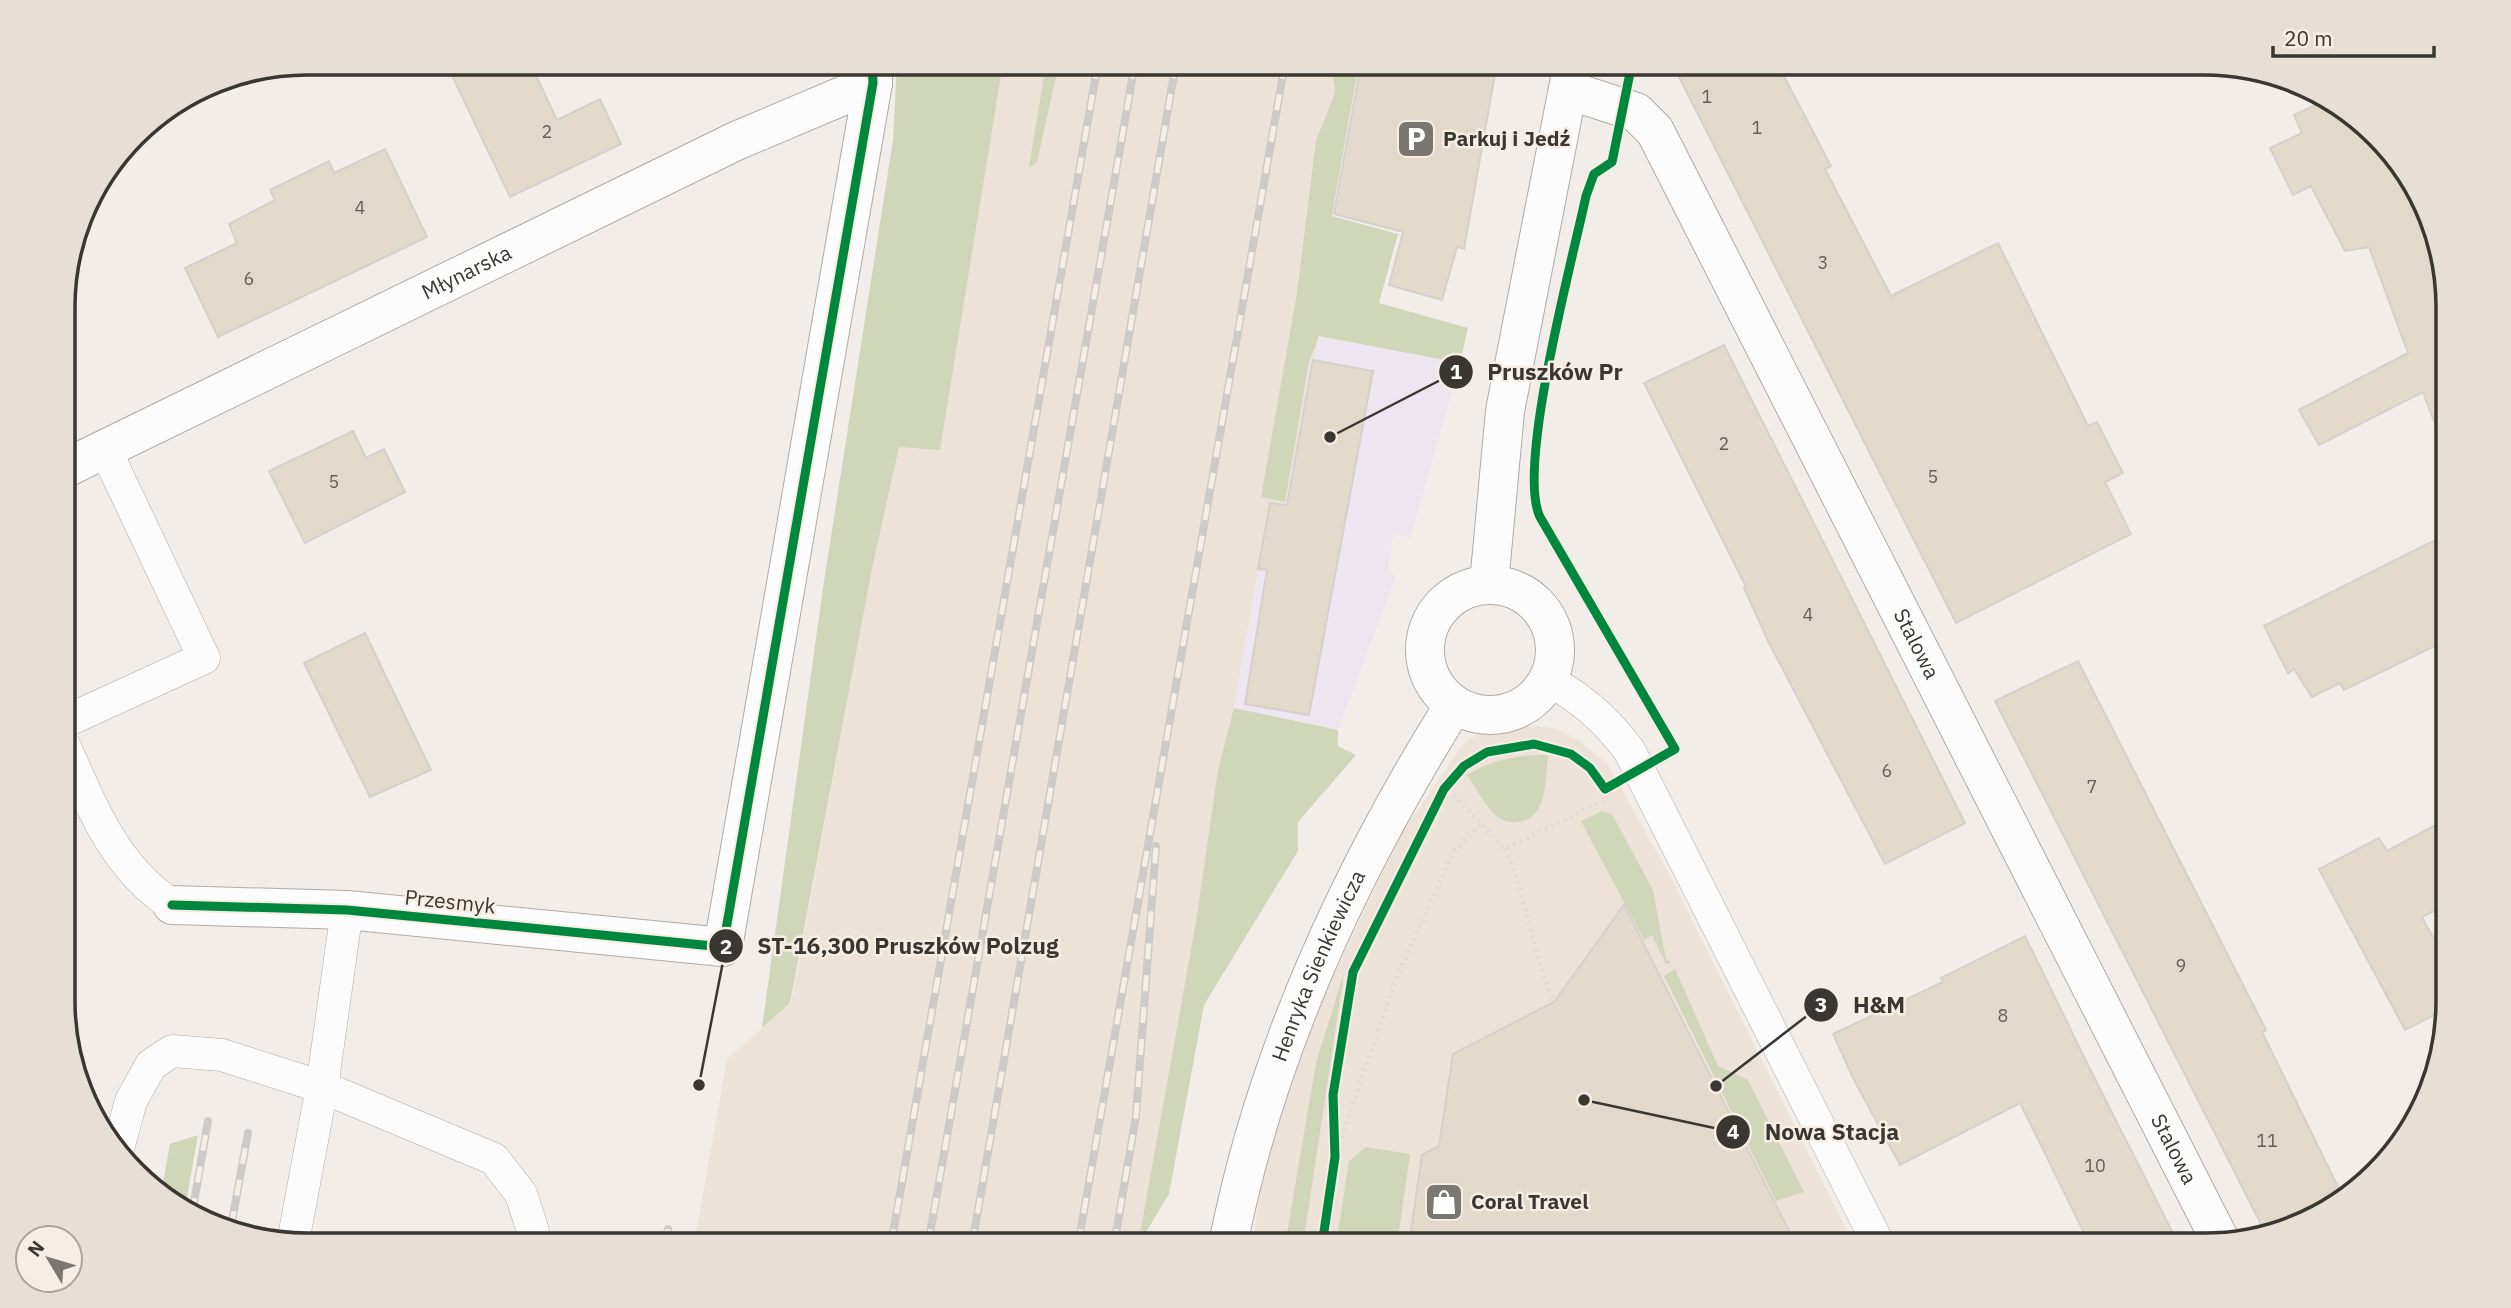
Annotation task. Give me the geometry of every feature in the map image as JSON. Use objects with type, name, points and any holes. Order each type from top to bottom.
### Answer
[{"type":"street","name":"Młynarska","points":[[76,463],[869,75]]},
{"type":"street","name":"Przesmyk","points":[[172,905],[348,910],[723,947],[873,75]]},
{"type":"street","points":[[1489,584],[1505,411],[1570,76]]},
{"type":"street","name":"Stalowa","points":[[1570,76],[1636,112],[1655,131],[2216,1232]]},
{"type":"street","points":[[1489,584],[1511,587],[1531,598],[1546,615],[1555,636],[1556,659],[1549,681],[1535,699],[1517,710],[1495,716],[1474,714],[1454,705],[1436,688],[1427,667],[1425,643],[1431,621],[1445,601],[1465,589],[1489,584]]},
{"type":"street","name":"Henryka Sienkiewicza","points":[[1231,1233],[1252,1148],[1303,997],[1376,834],[1454,705]]},
{"type":"lane","points":[[75,717],[204,659],[105,449]]},
{"type":"lane","points":[[1549,681],[1569,691],[1594,712],[1629,750],[1873,1232]]},
{"type":"lane","name":"Przesmyk","points":[[75,770],[92,806],[125,864],[146,888],[172,905]]},
{"type":"lane","points":[[295,1232],[322,1087],[348,910]]},
{"type":"lane","points":[[121,1139],[131,1101],[151,1065],[172,1051],[222,1055],[322,1087],[494,1159],[521,1194],[533,1233]]},
{"type":"path","points":[[1454,795],[1505,849],[1520,883],[1540,971],[1554,1002]]},
{"type":"path","points":[[1505,849],[1610,797]]},
{"type":"path","points":[[1335,1157],[1395,982],[1454,851],[1482,824]]},
{"type":"path","points":[[1334,1119],[1335,1157]]},
{"type":"shaded area","points":[[1001,75],[1349,75],[1325,231],[1319,336],[1287,505],[1270,503],[1234,708],[1167,1161],[1146,1233],[696,1233],[727,1059],[791,1003],[872,569],[899,447],[940,449]]},
{"type":"shaded area","points":[[1319,336],[1460,363],[1410,538],[1394,533],[1387,573],[1396,576],[1338,730],[1234,708],[1270,503],[1287,505]]},
{"type":"shaded area","points":[[1504,724],[1555,728],[1580,741],[1608,764],[1668,873],[1848,1232],[1254,1233],[1264,1153],[1308,1028],[1402,833],[1463,744],[1483,730]]},
{"type":"green space","points":[[896,75],[1001,75],[940,450],[899,447],[872,569],[790,1003],[762,1028],[823,588],[893,140]]},
{"type":"green space","points":[[1044,75],[1056,75],[1037,162],[1029,168]]},
{"type":"green space","points":[[1333,75],[1357,75],[1332,216],[1398,234],[1379,303],[1468,328],[1460,363],[1319,336],[1309,362],[1285,502],[1261,497],[1297,293],[1316,141],[1335,93]]},
{"type":"green space","points":[[1234,708],[1338,730],[1338,746],[1356,755],[1298,822],[1298,851],[1204,1005],[1169,1194],[1146,1233],[1140,1233],[1196,922],[1218,770]]},
{"type":"green space","points":[[1548,755],[1543,797],[1534,814],[1526,820],[1509,822],[1497,817],[1467,775],[1506,759]]},
{"type":"green space","points":[[1602,811],[1612,814],[1653,890],[1666,960],[1672,962],[1666,964],[1652,935],[1644,940],[1581,821]]},
{"type":"green space","points":[[1675,969],[1718,1066],[1748,1080],[1804,1192],[1776,1201],[1664,976]]},
{"type":"green space","points":[[1344,973],[1305,1232],[1287,1232],[1316,1063]]},
{"type":"green space","points":[[198,1135],[187,1199],[163,1182],[170,1144]]},
{"type":"green space","points":[[1366,1147],[1410,1154],[1399,1232],[1338,1232],[1349,1161]]},
{"type":"building","points":[[452,75],[536,75],[557,120],[600,99],[621,144],[510,197]]},
{"type":"building","name":"Parkuj i Jedź","points":[[1359,75],[1495,75],[1464,249],[1457,247],[1442,300],[1389,285],[1403,232],[1334,214]]},
{"type":"building","points":[[1678,75],[1783,75],[1831,166],[1825,169],[1891,296],[1998,243],[2088,426],[2097,422],[2123,473],[2105,482],[2131,534],[1956,623]]},
{"type":"building","points":[[2316,104],[2345,123],[2368,143],[2388,166],[2405,191],[2418,218],[2434,277],[2436,427],[2423,392],[2319,445],[2299,410],[2408,353],[2369,247],[2345,251],[2311,186],[2293,195],[2270,148],[2302,133],[2294,115]]},
{"type":"building","points":[[385,149],[427,237],[218,337],[185,268],[237,243],[229,224],[275,200],[270,190],[329,161],[334,173]]},
{"type":"building","points":[[1724,345],[1965,823],[1885,864],[1769,643],[1744,588],[1746,587],[1644,383]]},
{"type":"building","points":[[1313,360],[1373,371],[1309,715],[1245,704],[1267,570],[1258,569],[1270,503],[1287,505]]},
{"type":"building","points":[[353,431],[366,458],[384,449],[405,492],[305,543],[269,471]]},
{"type":"building","points":[[2436,540],[2436,645],[2344,690],[2340,683],[2312,697],[2294,669],[2288,673],[2264,626]]},
{"type":"building","points":[[365,633],[431,770],[370,797],[304,663]]},
{"type":"building","points":[[2078,661],[2266,1030],[2262,1032],[2339,1189],[2333,1194],[2307,1209],[2261,1225],[1995,701]]},
{"type":"building","points":[[2436,825],[2436,910],[2422,917],[2436,943],[2435,1015],[2405,1030],[2319,869],[2379,838],[2387,851]]},
{"type":"building","points":[[1624,905],[1790,1232],[1411,1232],[1422,1155],[1439,1146],[1453,1054],[1554,1002]]},
{"type":"building","points":[[2025,936],[2172,1232],[2084,1232],[2020,1103],[1900,1165],[1854,1080],[1833,1034],[1943,982],[1941,978]]},
{"type":"railway","points":[[893,1233],[1096,75]]},
{"type":"railway","points":[[930,1233],[1133,75]]},
{"type":"railway","points":[[974,1233],[1174,75]]},
{"type":"railway","points":[[1080,1233],[1283,75]]},
{"type":"railway","points":[[1116,1233],[1136,1116],[1156,846]]},
{"type":"railway","points":[[194,1203],[208,1121]]},
{"type":"railway","points":[[232,1220],[248,1133]]},
{"type":"cycle path","points":[[172,905],[347,910],[723,947],[873,75]]},
{"type":"cycle path","points":[[1324,1232],[1335,1157],[1333,1095],[1353,972],[1444,789],[1464,766],[1487,752],[1534,744],[1571,754],[1590,768],[1605,789],[1675,749],[1540,517],[1535,492],[1535,455],[1541,410],[1570,265],[1586,196],[1594,174],[1612,162],[1630,75]]},
{"type":"place","name":"Parkuj i Jedź","points":[[1416,139]]},
{"type":"place","name":"Pruszków Pr","points":[[1330,437]]},
{"type":"place","name":"ST-16,300 Pruszków Polzug","points":[[699,1085]]},
{"type":"place","name":"H&M","points":[[1716,1086]]},
{"type":"place","name":"Nowa Stacja","points":[[1584,1100]]},
{"type":"place","name":"Coral Travel","points":[[1444,1202]]}]
